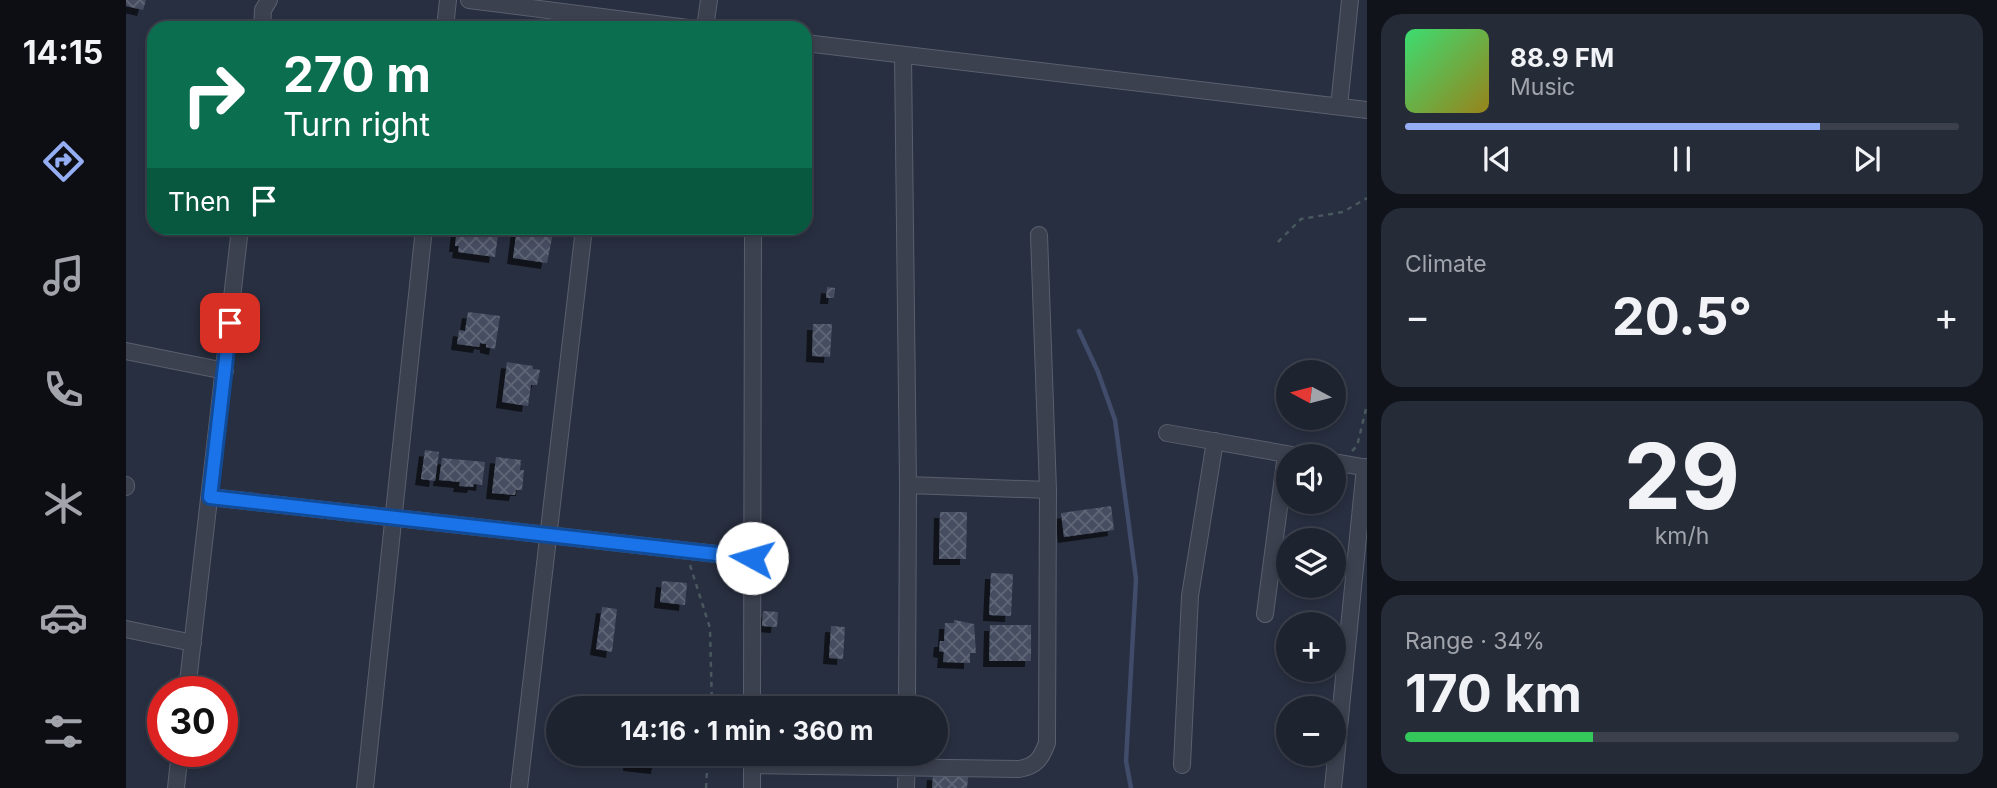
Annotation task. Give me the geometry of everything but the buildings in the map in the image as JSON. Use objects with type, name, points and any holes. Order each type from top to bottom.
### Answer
[{"type":"street","points":[[263,21],[268,0]]},
{"type":"street","points":[[446,21],[448,0]]},
{"type":"street","points":[[469,0],[594,21]]},
{"type":"street","points":[[706,21],[709,0]]},
{"type":"street","points":[[1339,106],[1350,0]]},
{"type":"street","points":[[812,44],[1367,110]]},
{"type":"street","points":[[903,56],[908,485],[907,696]]},
{"type":"street","points":[[189,676],[239,235]]},
{"type":"street","points":[[365,788],[423,235]]},
{"type":"street","points":[[519,788],[583,235]]},
{"type":"street","points":[[752,696],[753,235]]},
{"type":"street","points":[[948,763],[1019,769],[1038,762],[1047,743],[1048,490],[1039,235]]},
{"type":"street","points":[[126,351],[225,371]]},
{"type":"street","points":[[1167,433],[1276,452]]},
{"type":"street","points":[[1182,765],[1190,596],[1214,441]]},
{"type":"street","points":[[1333,788],[1366,468],[1346,464]]},
{"type":"street","points":[[908,485],[1048,490]]},
{"type":"street","points":[[210,497],[752,558]]},
{"type":"street","points":[[1265,614],[1278,514]]},
{"type":"street","points":[[126,629],[193,643]]},
{"type":"street","points":[[752,766],[752,788]]},
{"type":"street","points":[[906,788],[907,766]]},
{"type":"street","points":[[176,788],[178,767]]},
{"type":"path","points":[[1278,242],[1301,219],[1343,212],[1367,198]]},
{"type":"path","points":[[1346,454],[1357,446],[1367,405]]},
{"type":"path","points":[[685,550],[710,628],[712,696]]},
{"type":"path","points":[[706,788],[707,766]]},
{"type":"waterway","points":[[1079,331],[1098,372],[1115,420],[1136,579],[1126,761],[1131,788]]},
{"type":"route","points":[[230,323],[210,497],[752,558]]}]
